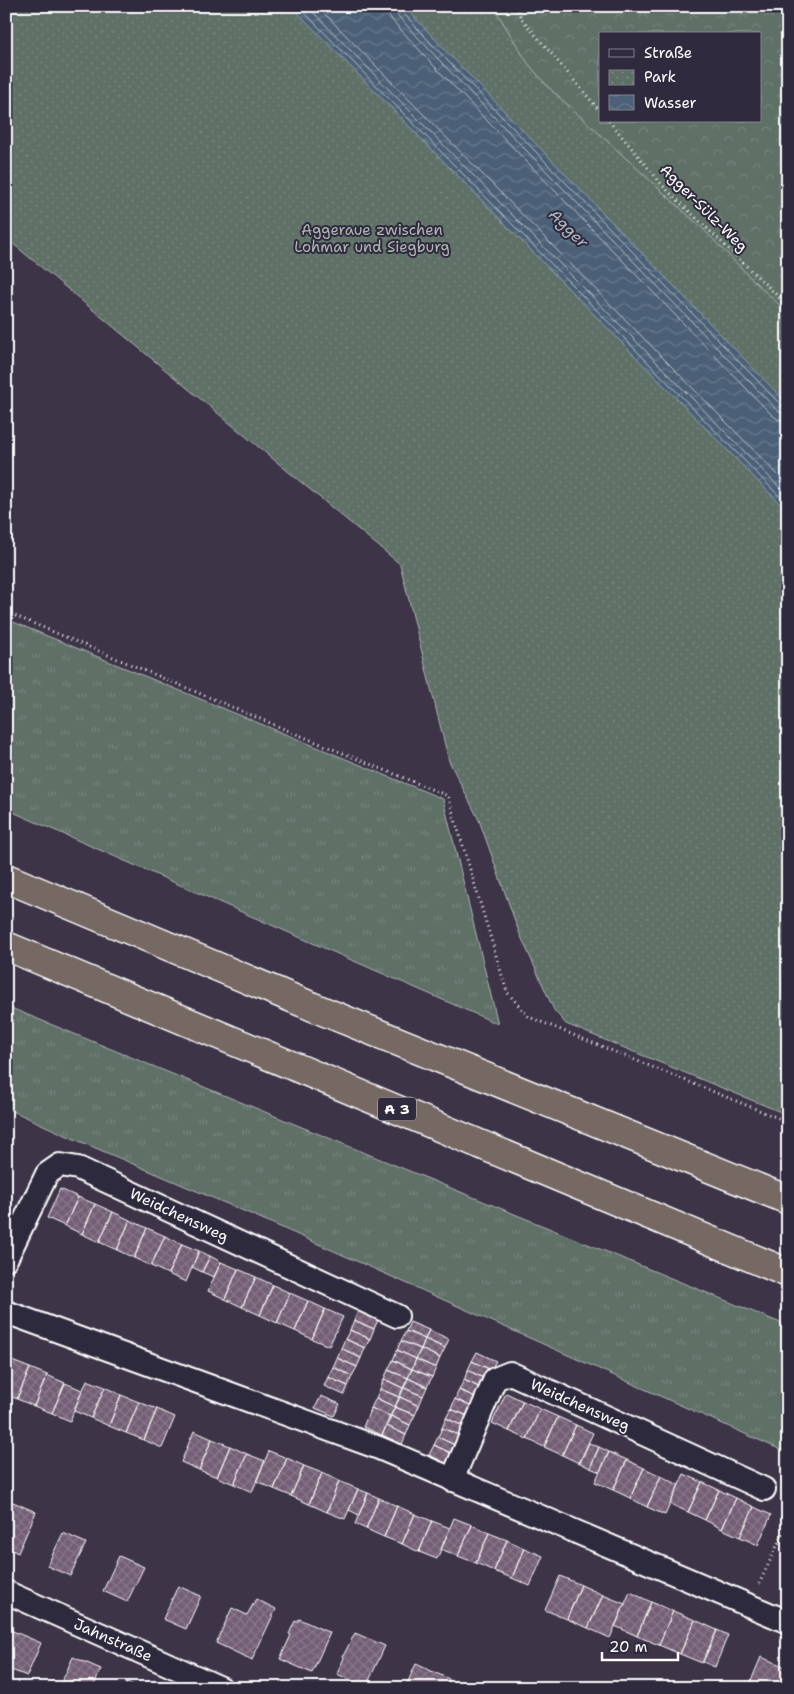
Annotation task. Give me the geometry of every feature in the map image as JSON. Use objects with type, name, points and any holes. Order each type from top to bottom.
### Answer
[{"type":"highway","points":[[6,878],[309,1005],[788,1200]]},
{"type":"highway","name":"A 3","points":[[6,946],[788,1273]]},
{"type":"street","name":"Weidchensweg","points":[[6,1259],[47,1174],[60,1165],[78,1168],[397,1316]]},
{"type":"street","points":[[6,1312],[379,1448],[788,1622]]},
{"type":"street","name":"Weidchensweg","points":[[452,1480],[495,1379],[510,1373],[764,1489]]},
{"type":"street","name":"Jahnstraße","points":[[6,1592],[221,1688]]},
{"type":"path","points":[[515,6],[522,19],[599,110]]},
{"type":"path","name":"Agger-Sülz-Weg","points":[[610,122],[664,187],[788,306]]},
{"type":"path","points":[[6,612],[288,732],[448,796],[507,992],[529,1018],[788,1122]]},
{"type":"path","points":[[750,1605],[788,1523]]},
{"type":"green space","name":"Aggeraue zwischen Lohmar und Siegburg","points":[[6,6],[493,6],[527,62],[547,86],[702,228],[788,313],[788,1115],[566,1024],[554,1010],[519,932],[479,820],[449,761],[400,564],[6,238]]},
{"type":"green space","points":[[404,6],[788,6],[788,404]]},
{"type":"green space","points":[[6,619],[443,799],[498,1024],[6,809]]},
{"type":"green space","points":[[6,1006],[788,1326],[788,1453],[253,1215],[6,1108]]},
{"type":"water","name":"Agger","points":[[291,6],[404,6],[788,404],[788,512]]},
{"type":"building","points":[[60,1189],[78,1197],[65,1226],[47,1218]]},
{"type":"building","points":[[78,1197],[95,1204],[82,1234],[65,1226]]},
{"type":"building","points":[[95,1204],[113,1212],[99,1242],[82,1234]]},
{"type":"building","points":[[113,1212],[130,1220],[117,1250],[99,1242]]},
{"type":"building","points":[[130,1220],[147,1228],[134,1258],[117,1250]]},
{"type":"building","points":[[147,1228],[165,1236],[151,1266],[134,1258]]},
{"type":"building","points":[[165,1236],[182,1244],[168,1274],[151,1266]]},
{"type":"building","points":[[182,1244],[199,1251],[186,1282],[168,1274]]},
{"type":"building","points":[[199,1251],[210,1256],[202,1272],[192,1267]]},
{"type":"building","points":[[210,1256],[221,1262],[214,1277],[202,1272]]},
{"type":"building","points":[[221,1262],[238,1269],[225,1299],[208,1291]]},
{"type":"building","points":[[238,1269],[256,1277],[242,1307],[225,1299]]},
{"type":"building","points":[[256,1277],[273,1285],[260,1315],[242,1307]]},
{"type":"building","points":[[273,1285],[290,1293],[277,1323],[260,1315]]},
{"type":"building","points":[[290,1293],[308,1301],[295,1331],[277,1323]]},
{"type":"building","points":[[308,1301],[325,1309],[312,1339],[295,1331]]},
{"type":"building","points":[[325,1309],[343,1317],[329,1346],[312,1339]]},
{"type":"building","points":[[358,1311],[378,1320],[374,1329],[354,1320]]},
{"type":"building","points":[[354,1320],[374,1329],[370,1339],[350,1330]]},
{"type":"building","points":[[410,1322],[429,1330],[425,1339],[406,1331]]},
{"type":"building","points":[[350,1330],[370,1339],[365,1348],[345,1339]]},
{"type":"building","points":[[429,1330],[449,1339],[445,1348],[425,1339]]},
{"type":"building","points":[[406,1331],[425,1339],[421,1349],[401,1341]]},
{"type":"building","points":[[345,1339],[365,1348],[361,1358],[341,1348]]},
{"type":"building","points":[[425,1339],[445,1348],[440,1358],[421,1349]]},
{"type":"building","points":[[401,1341],[421,1349],[416,1359],[397,1350]]},
{"type":"building","points":[[341,1348],[361,1358],[357,1367],[337,1358]]},
{"type":"building","points":[[421,1349],[440,1358],[436,1368],[416,1359]]},
{"type":"building","points":[[397,1350],[416,1359],[412,1369],[393,1360]]},
{"type":"building","points":[[477,1352],[496,1361],[491,1370],[472,1361]]},
{"type":"building","points":[[6,1358],[12,1361],[6,1375]]},
{"type":"building","points":[[337,1358],[357,1367],[352,1376],[333,1367]]},
{"type":"building","points":[[416,1359],[436,1368],[432,1377],[412,1369]]},
{"type":"building","points":[[393,1360],[412,1369],[408,1378],[388,1370]]},
{"type":"building","points":[[12,1361],[30,1368],[17,1399],[6,1394],[6,1375]]},
{"type":"building","points":[[472,1361],[491,1370],[487,1380],[468,1370]]},
{"type":"building","points":[[333,1367],[352,1376],[348,1386],[328,1377]]},
{"type":"building","points":[[30,1368],[47,1375],[34,1406],[17,1399]]},
{"type":"building","points":[[412,1369],[432,1377],[427,1387],[408,1378]]},
{"type":"building","points":[[388,1370],[408,1378],[403,1388],[384,1379]]},
{"type":"building","points":[[468,1370],[487,1380],[483,1389],[464,1380]]},
{"type":"building","points":[[47,1375],[65,1383],[52,1413],[34,1406]]},
{"type":"building","points":[[328,1377],[348,1386],[344,1395],[324,1386]]},
{"type":"building","points":[[408,1378],[427,1387],[423,1396],[404,1388]]},
{"type":"building","points":[[384,1379],[403,1388],[399,1397],[380,1389]]},
{"type":"building","points":[[87,1380],[105,1387],[91,1418],[74,1411]]},
{"type":"building","points":[[464,1380],[483,1389],[478,1398],[459,1390]]},
{"type":"building","points":[[65,1383],[82,1390],[70,1421],[52,1413]]},
{"type":"building","points":[[105,1387],[121,1395],[109,1426],[91,1418]]},
{"type":"building","points":[[404,1388],[423,1396],[419,1406],[400,1397]]},
{"type":"building","points":[[380,1389],[399,1397],[395,1407],[376,1398]]},
{"type":"building","points":[[459,1390],[478,1398],[474,1408],[455,1399]]},
{"type":"building","points":[[506,1393],[523,1401],[509,1431],[492,1423]]},
{"type":"building","points":[[121,1395],[139,1402],[126,1433],[109,1426]]},
{"type":"building","points":[[321,1396],[340,1404],[334,1416],[315,1408]]},
{"type":"building","points":[[400,1397],[419,1406],[415,1415],[395,1407]]},
{"type":"building","points":[[376,1398],[395,1407],[390,1416],[371,1408]]},
{"type":"building","points":[[455,1399],[474,1408],[470,1417],[451,1409]]},
{"type":"building","points":[[523,1401],[540,1409],[527,1439],[509,1431]]},
{"type":"building","points":[[139,1402],[157,1409],[144,1440],[126,1433]]},
{"type":"building","points":[[395,1407],[415,1415],[410,1425],[391,1416]]},
{"type":"building","points":[[371,1408],[390,1416],[382,1435],[363,1427]]},
{"type":"building","points":[[157,1409],[175,1417],[162,1448],[144,1440]]},
{"type":"building","points":[[451,1409],[470,1417],[465,1427],[446,1418]]},
{"type":"building","points":[[540,1409],[558,1417],[544,1447],[527,1439]]},
{"type":"building","points":[[391,1416],[410,1425],[406,1435],[387,1426]]},
{"type":"building","points":[[558,1417],[576,1425],[562,1455],[544,1447]]},
{"type":"building","points":[[446,1418],[465,1427],[461,1436],[442,1428]]},
{"type":"building","points":[[576,1425],[593,1433],[579,1463],[562,1455]]},
{"type":"building","points":[[387,1426],[406,1435],[402,1444],[382,1435]]},
{"type":"building","points":[[442,1428],[461,1436],[457,1446],[438,1437]]},
{"type":"building","points":[[194,1431],[212,1439],[199,1470],[181,1462]]},
{"type":"building","points":[[438,1437],[457,1446],[453,1454],[434,1445]]},
{"type":"building","points":[[212,1439],[230,1446],[217,1477],[199,1470]]},
{"type":"building","points":[[589,1443],[599,1447],[590,1468],[580,1463]]},
{"type":"building","points":[[434,1445],[453,1454],[448,1464],[429,1455]]},
{"type":"building","points":[[230,1446],[247,1454],[234,1484],[217,1477]]},
{"type":"building","points":[[599,1447],[609,1452],[600,1472],[590,1468]]},
{"type":"building","points":[[269,1451],[287,1458],[274,1489],[256,1481]]},
{"type":"building","points":[[609,1452],[627,1460],[613,1490],[595,1482]]},
{"type":"building","points":[[247,1454],[265,1461],[252,1492],[234,1484]]},
{"type":"building","points":[[287,1458],[304,1466],[291,1496],[274,1489]]},
{"type":"building","points":[[627,1460],[644,1468],[630,1498],[613,1490]]},
{"type":"building","points":[[304,1466],[322,1473],[309,1504],[291,1496]]},
{"type":"building","points":[[644,1468],[661,1476],[647,1507],[630,1498]]},
{"type":"building","points":[[322,1473],[339,1481],[327,1512],[309,1504]]},
{"type":"building","points":[[684,1474],[702,1482],[688,1512],[670,1504]]},
{"type":"building","points":[[661,1476],[679,1485],[665,1515],[647,1507]]},
{"type":"building","points":[[339,1481],[358,1489],[345,1519],[327,1512]]},
{"type":"building","points":[[702,1482],[719,1490],[705,1520],[688,1512]]},
{"type":"building","points":[[358,1489],[368,1493],[359,1515],[349,1510]]},
{"type":"building","points":[[719,1490],[736,1498],[722,1529],[705,1520]]},
{"type":"building","points":[[368,1493],[379,1498],[366,1529],[355,1524]]},
{"type":"building","points":[[379,1498],[397,1506],[384,1537],[366,1529]]},
{"type":"building","points":[[736,1498],[754,1507],[740,1537],[722,1529]]},
{"type":"building","points":[[6,1499],[36,1512],[18,1553],[6,1547]]},
{"type":"building","points":[[397,1506],[415,1514],[402,1544],[384,1537]]},
{"type":"building","points":[[754,1507],[771,1515],[758,1545],[740,1537]]},
{"type":"building","points":[[415,1514],[432,1521],[419,1552],[402,1544]]},
{"type":"building","points":[[454,1518],[472,1525],[458,1556],[441,1549]]},
{"type":"building","points":[[432,1521],[450,1528],[437,1559],[419,1552]]},
{"type":"building","points":[[472,1525],[489,1533],[476,1563],[458,1556]]},
{"type":"building","points":[[63,1533],[86,1543],[70,1576],[47,1566]]},
{"type":"building","points":[[489,1533],[507,1540],[494,1571],[476,1563]]},
{"type":"building","points":[[507,1540],[524,1548],[512,1578],[494,1571]]},
{"type":"building","points":[[524,1548],[543,1556],[530,1586],[512,1578]]},
{"type":"building","points":[[119,1556],[144,1567],[127,1602],[103,1591]]},
{"type":"building","points":[[560,1576],[581,1585],[567,1619],[545,1610]]},
{"type":"building","points":[[581,1585],[603,1595],[588,1628],[567,1619]]},
{"type":"building","points":[[178,1586],[201,1596],[186,1629],[163,1619]]},
{"type":"building","points":[[630,1592],[651,1602],[637,1636],[615,1626]]},
{"type":"building","points":[[603,1595],[625,1604],[610,1638],[588,1628]]},
{"type":"building","points":[[256,1599],[276,1609],[252,1660],[216,1643],[232,1608],[247,1615]]},
{"type":"building","points":[[651,1602],[673,1611],[659,1645],[637,1636]]},
{"type":"building","points":[[673,1611],[695,1620],[680,1654],[659,1645]]},
{"type":"building","points":[[299,1619],[330,1633],[312,1673],[280,1659],[295,1621],[297,1622]]},
{"type":"building","points":[[695,1620],[717,1630],[702,1663],[680,1654]]},
{"type":"building","points":[[8,1629],[41,1643],[27,1676],[6,1668],[6,1633]]},
{"type":"building","points":[[717,1630],[728,1635],[715,1667],[703,1662]]},
{"type":"building","points":[[355,1633],[385,1646],[366,1687],[337,1674],[344,1658],[343,1656]]},
{"type":"building","points":[[73,1657],[101,1669],[93,1688],[59,1688]]},
{"type":"building","points":[[761,1657],[788,1668],[788,1688],[748,1688]]},
{"type":"building","points":[[416,1664],[449,1679],[445,1688],[405,1688]]},
{"type":"building","points":[[127,1682],[140,1688],[125,1688]]}]
